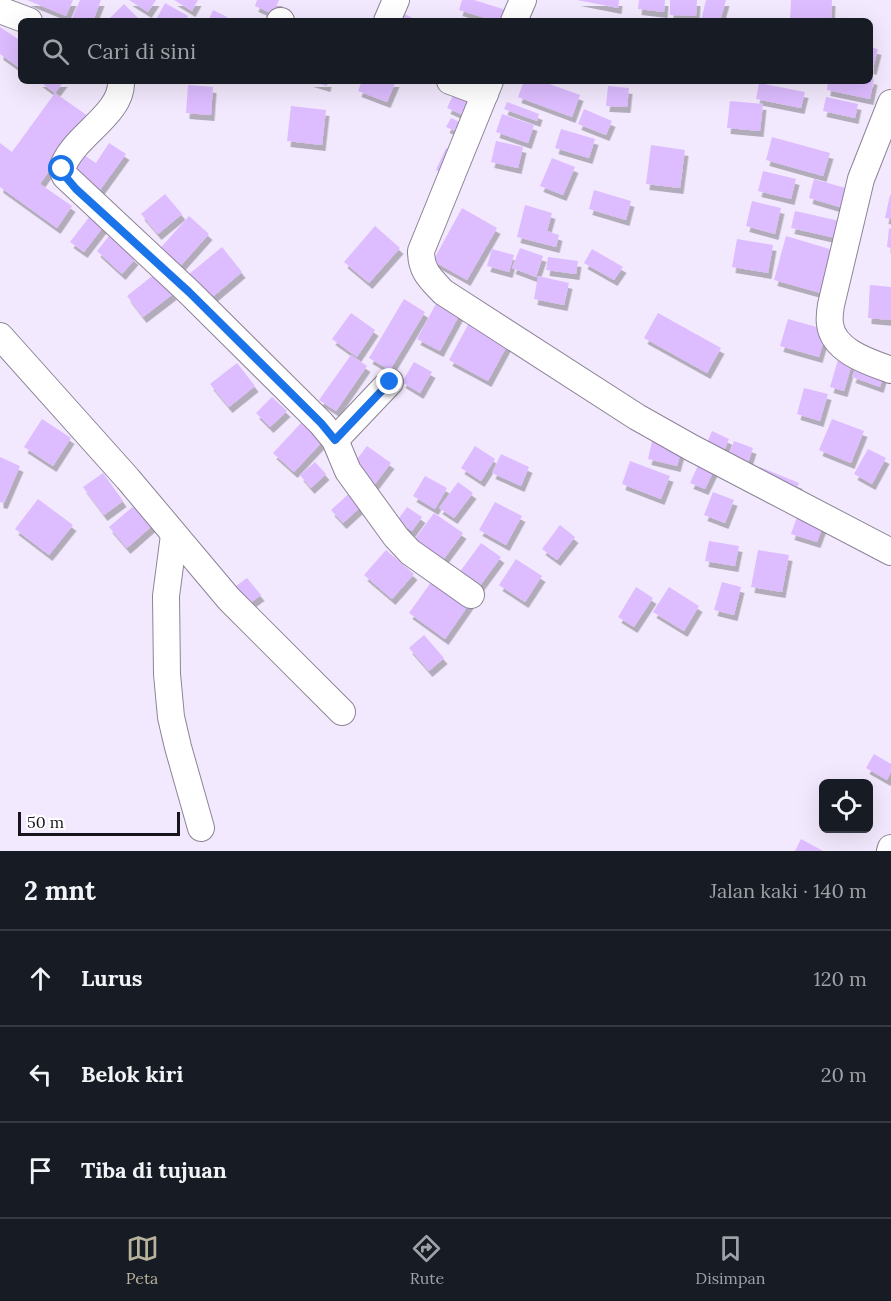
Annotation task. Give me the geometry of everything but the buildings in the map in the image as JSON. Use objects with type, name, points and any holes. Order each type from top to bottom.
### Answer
[{"type":"street","points":[[388,18],[396,0]]},
{"type":"street","points":[[515,18],[522,0]]},
{"type":"street","points":[[0,10],[21,18]]},
{"type":"street","points":[[121,84],[121,94],[111,109],[80,139],[68,155],[62,169],[65,176],[205,308],[321,423],[335,440],[348,471],[396,537],[410,552],[471,595]]},
{"type":"street","points":[[468,84],[487,87],[422,251],[421,264],[427,275],[443,291],[637,417],[891,552]]},
{"type":"street","points":[[891,103],[861,179],[831,305],[830,324],[836,339],[848,350],[869,362],[891,370]]},
{"type":"street","points":[[0,336],[128,480],[229,599],[342,712]]},
{"type":"street","points":[[335,440],[390,382]]},
{"type":"street","points":[[174,534],[166,596],[167,674],[171,717],[201,828]]},
{"type":"route","points":[[62,169],[76,189],[189,292],[321,423],[335,440],[390,382]]}]
